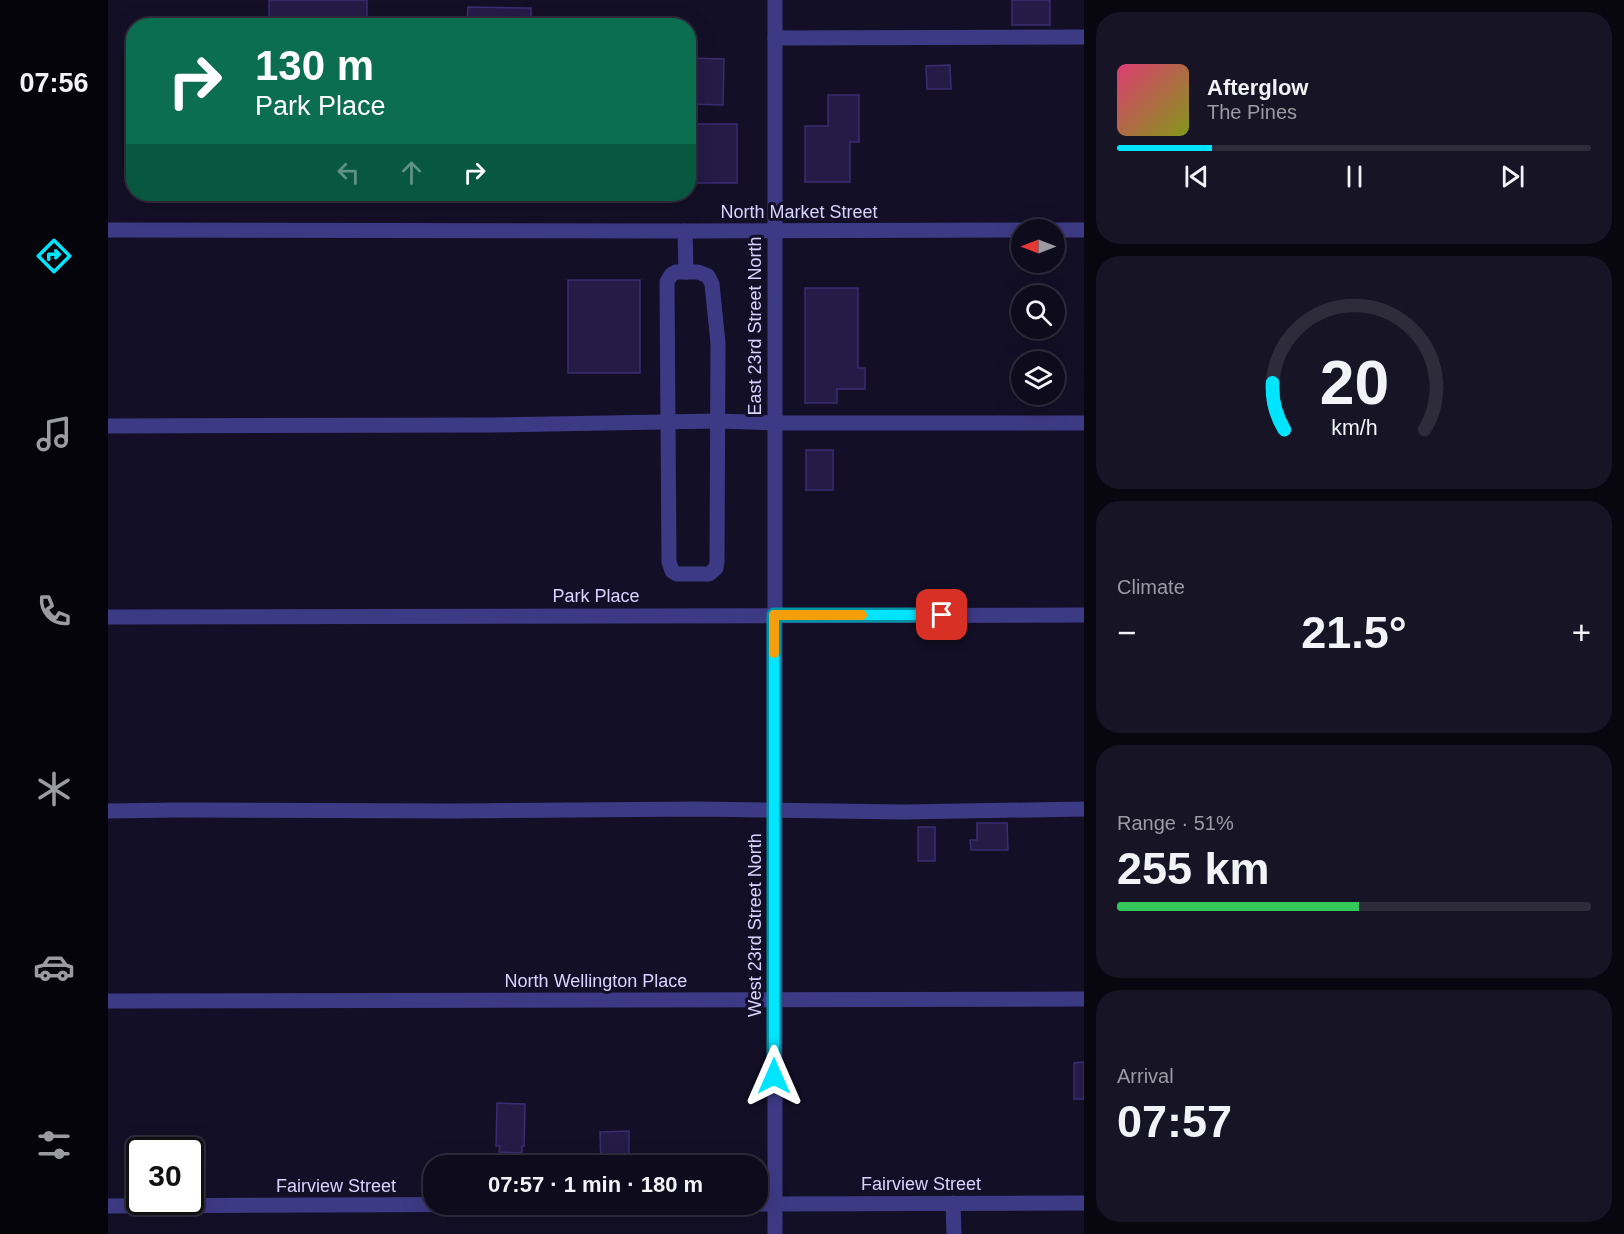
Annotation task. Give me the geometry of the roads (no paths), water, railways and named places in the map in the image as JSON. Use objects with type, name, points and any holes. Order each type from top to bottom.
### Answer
[{"type":"street","name":"East 23rd Street North","points":[[774,615],[775,0]]},
{"type":"street","points":[[775,38],[1084,37]]},
{"type":"street","name":"North Market Street","points":[[108,230],[1011,230]]},
{"type":"street","points":[[1065,230],[1084,230]]},
{"type":"street","points":[[685,231],[686,272]]},
{"type":"street","points":[[676,272],[698,272],[708,276],[712,284],[718,343],[718,421],[716,568],[709,574],[677,574],[672,571],[669,562],[668,421],[668,282],[671,275],[676,272]]},
{"type":"street","points":[[108,426],[481,425],[668,421],[1084,423]]},
{"type":"street","name":"West 23rd Street North","points":[[774,615],[774,1234]]},
{"type":"street","name":"Park Place","points":[[108,617],[1084,615]]},
{"type":"street","points":[[108,811],[700,809],[904,812],[1084,809]]},
{"type":"street","name":"North Wellington Place","points":[[108,1001],[1084,999]]},
{"type":"street","points":[[953,1203],[954,1234]]},
{"type":"street","name":"Fairview Street","points":[[768,1204],[1084,1203]]},
{"type":"street","name":"Fairview Street","points":[[108,1206],[423,1205]]}]
